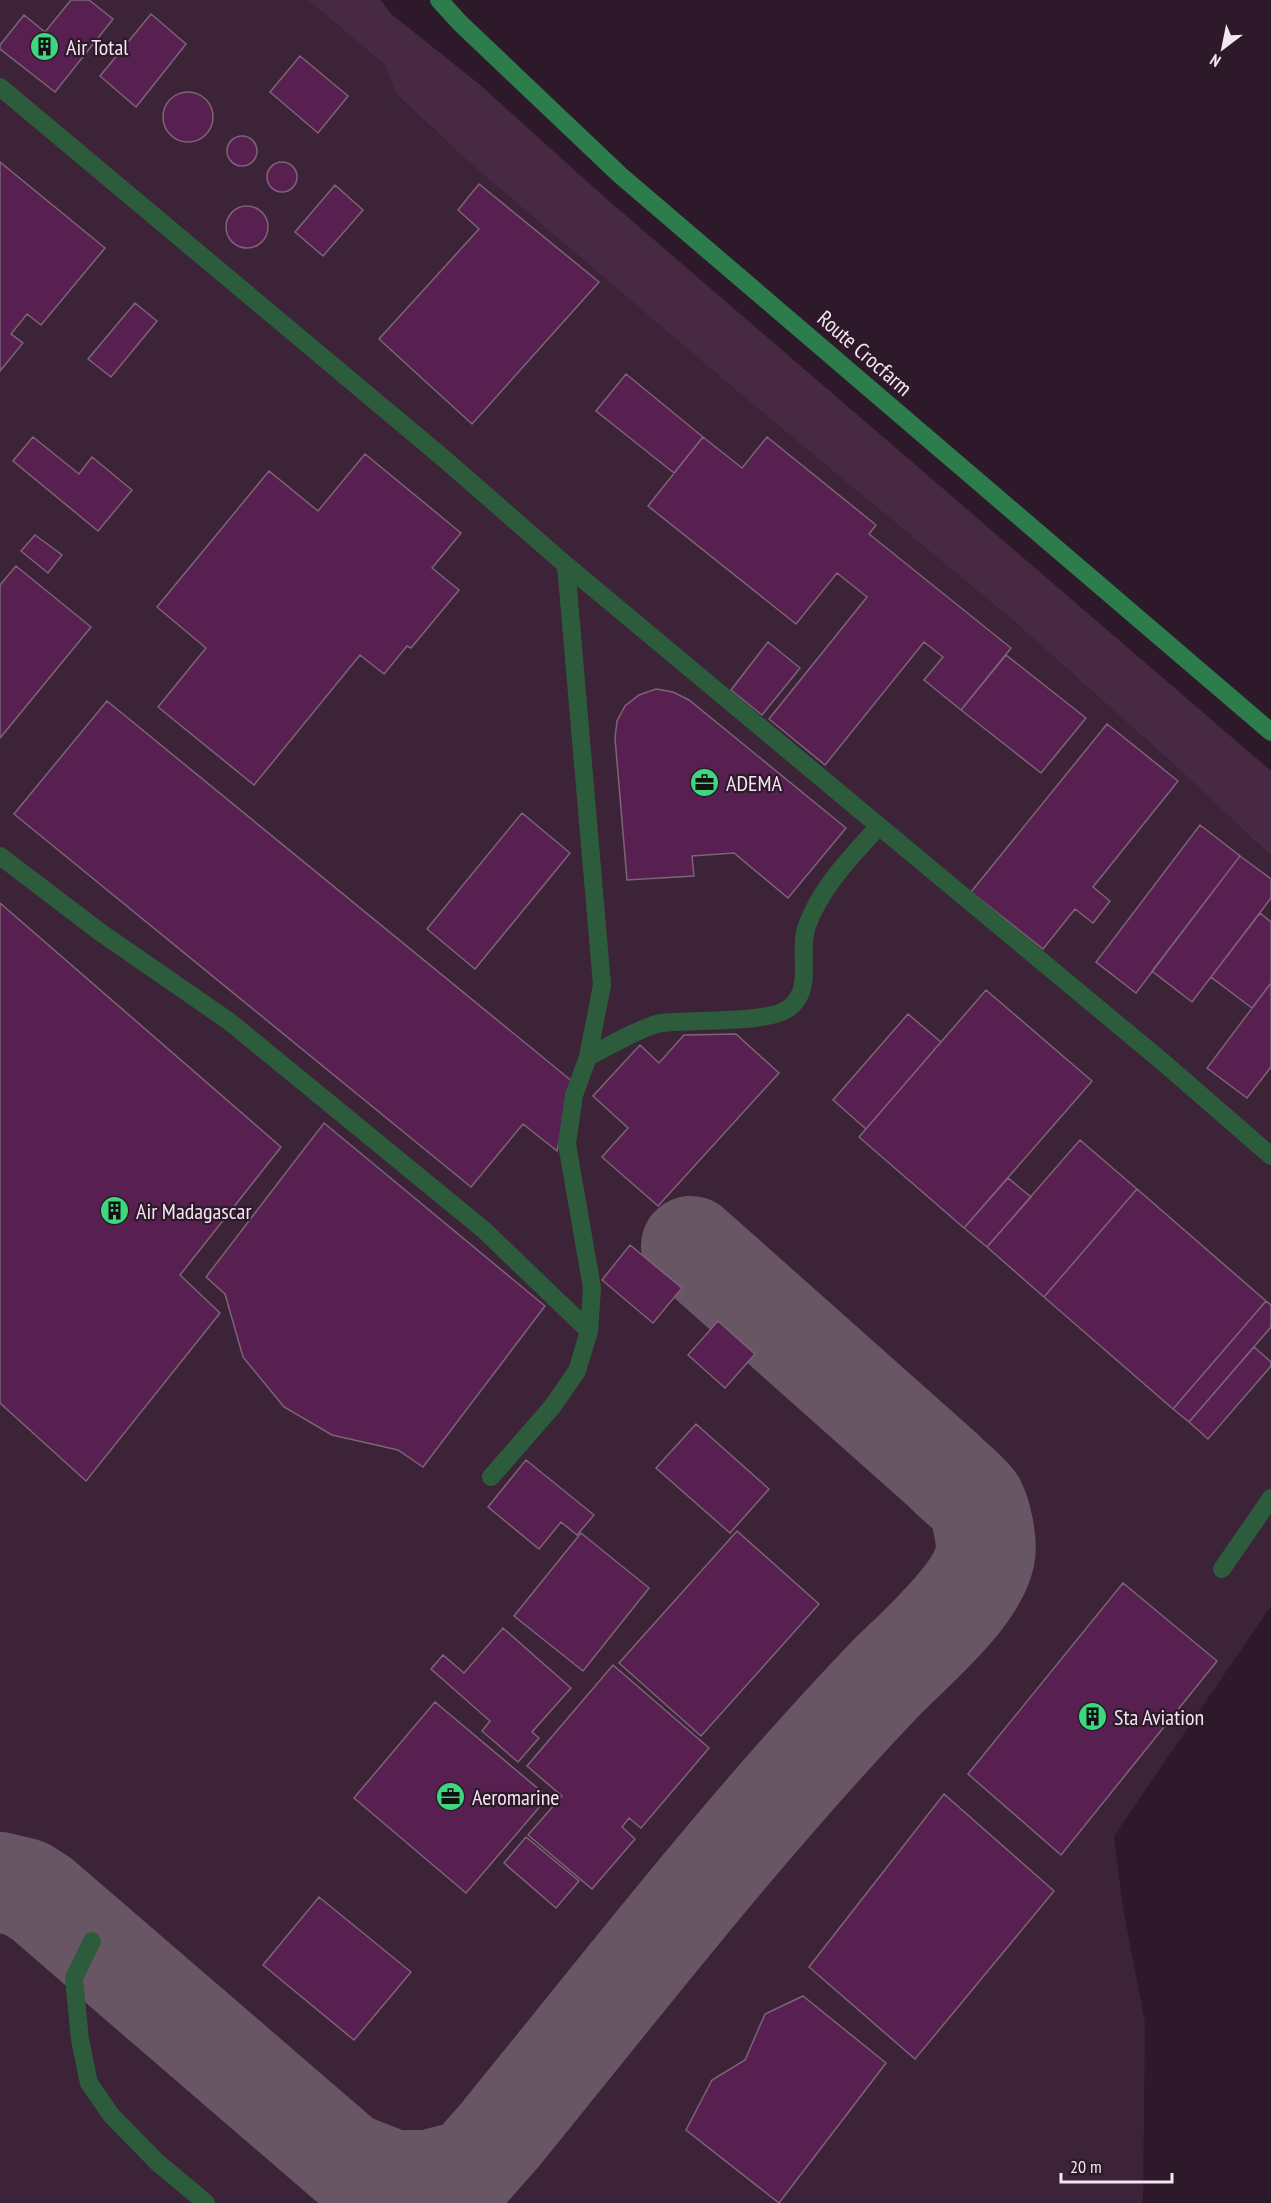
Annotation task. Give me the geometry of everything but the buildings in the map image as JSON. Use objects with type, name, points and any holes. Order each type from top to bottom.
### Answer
[{"type":"street","name":"Route Crocfarm","points":[[439,0],[460,23],[620,175],[1271,732]]},
{"type":"lane","points":[[0,87],[442,457],[566,565],[1164,1063],[1271,1156]]},
{"type":"lane","points":[[491,1477],[552,1407],[577,1371],[589,1331],[592,1288],[567,1144],[574,1095],[588,1058],[602,985],[566,565]]},
{"type":"lane","points":[[588,1058],[660,1023],[770,1016],[789,1008],[802,992],[806,927],[826,890],[847,861],[879,826]]},
{"type":"lane","points":[[0,856],[100,932],[230,1022],[484,1230],[589,1331]]},
{"type":"lane","points":[[1222,1569],[1271,1498]]},
{"type":"lane","points":[[92,1941],[74,1978],[80,2040],[89,2083],[111,2115],[157,2162],[206,2203]]},
{"type":"shaded area","points":[[0,0],[308,0],[385,65],[395,94],[468,160],[732,387],[1016,623],[1180,770],[1271,856],[1271,1606],[1114,1836],[1123,1908],[1145,2023],[1143,2203],[0,2203]]},
{"type":"shaded area","points":[[308,0],[381,0],[390,13],[479,84],[602,195],[1271,771],[1271,856],[1180,770],[1016,623],[732,387],[468,161],[395,93],[385,65]]},
{"type":"taxiway","points":[[0,1882],[25,1888],[42,1899],[347,2162],[393,2180],[428,2180],[470,2169],[688,1902],[785,1788],[886,1678],[944,1621],[970,1588],[980,1571],[985,1556],[986,1544],[982,1522],[976,1503],[969,1495],[691,1246]]},
{"type":"place","name":"Air Total","points":[[45,47]]},
{"type":"place","name":"ADEMA","points":[[705,783]]},
{"type":"place","name":"Air Madagascar","points":[[115,1211]]},
{"type":"place","name":"Sta Aviation","points":[[1093,1717]]},
{"type":"place","name":"Aeromarine","points":[[451,1797]]}]
